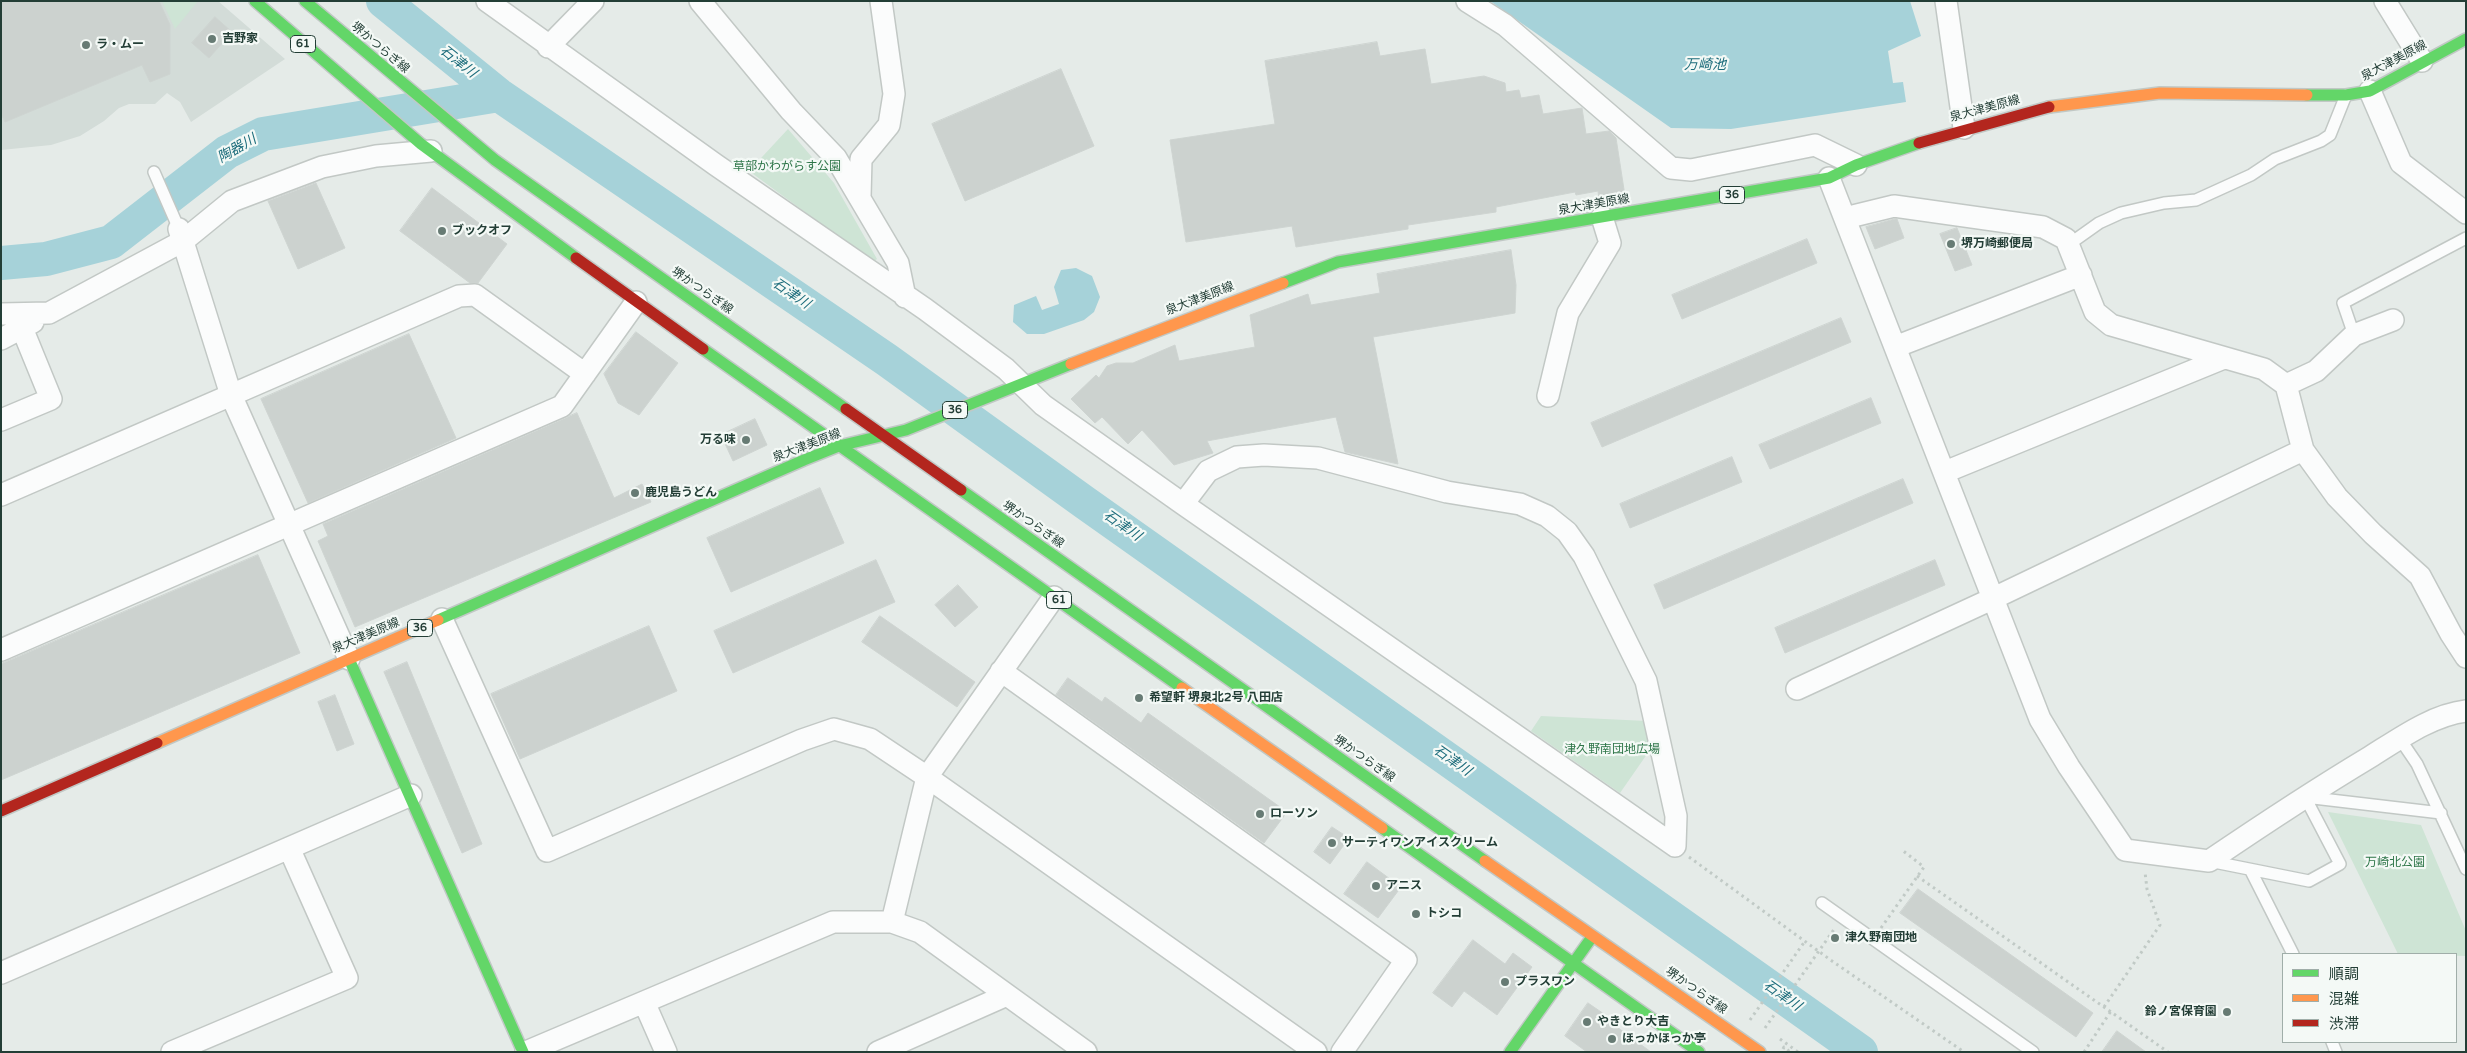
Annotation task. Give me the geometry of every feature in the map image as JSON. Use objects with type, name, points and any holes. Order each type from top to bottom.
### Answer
[{"type":"main road","name":"61","points":[[255,1],[426,147],[636,302],[1697,1051]]},
{"type":"main road","name":"堺かつらぎ線","points":[[305,1],[402,84],[496,160],[883,436],[1592,936],[1760,1052]]},
{"type":"main road","name":"泉大津美原線","points":[[1,811],[839,446],[909,428],[1338,262],[1829,178],[1856,165],[1964,128],[2046,107],[2160,93],[2346,95],[2370,91],[2422,61],[2465,41]]},
{"type":"main road","points":[[349,658],[524,1052]]},
{"type":"main road","points":[[1520,1049],[1592,936]]},
{"type":"street","points":[[487,1],[548,47],[969,342],[1022,383],[1043,404],[1182,504],[1675,846]]},
{"type":"street","points":[[548,47],[593,1]]},
{"type":"street","points":[[700,1],[791,111],[836,158],[898,263],[905,297]]},
{"type":"street","points":[[860,199],[860,159],[889,124],[894,94],[881,1]]},
{"type":"street","points":[[1467,1],[1505,25],[1671,168],[1691,170],[1815,145],[1856,165]]},
{"type":"street","points":[[1946,1],[1964,128]]},
{"type":"street","points":[[2385,1],[2422,61]]},
{"type":"street","points":[[2370,91],[2401,163],[2466,213]]},
{"type":"street","points":[[1,339],[49,313],[181,235],[232,202],[322,167],[426,147]]},
{"type":"street","points":[[1829,178],[2040,718],[2069,767],[2125,850],[2209,861],[2305,797],[2400,739],[2449,713],[2466,711]]},
{"type":"street","points":[[1845,218],[1894,206],[2043,227],[2066,239],[2095,312],[2111,325],[2264,369],[2286,385],[2303,450],[2338,497],[2373,534],[2420,576],[2451,634],[2466,657]]},
{"type":"street","points":[[1548,396],[1568,313],[1610,243],[1602,217]]},
{"type":"street","points":[[181,235],[231,395],[349,658]]},
{"type":"street","points":[[1896,347],[2081,275]]},
{"type":"street","points":[[1,495],[459,296],[475,295],[585,374]]},
{"type":"street","points":[[1,650],[562,406],[636,302]]},
{"type":"street","points":[[1,314],[49,313]]},
{"type":"street","points":[[2286,385],[2316,371],[2354,335],[2393,320]]},
{"type":"street","points":[[1,420],[51,399],[22,328]]},
{"type":"street","points":[[1945,472],[2224,358]]},
{"type":"street","points":[[1797,689],[1994,598],[2303,450]]},
{"type":"street","points":[[1182,504],[1208,472],[1237,457],[1264,455],[1318,458],[1446,492],[1520,504],[1547,516],[1567,532],[1584,556],[1646,681],[1676,816],[1675,846]]},
{"type":"street","points":[[892,922],[927,777],[1054,597]]},
{"type":"street","points":[[442,619],[547,851],[802,740],[834,728],[870,739],[927,777],[1316,1052]]},
{"type":"street","points":[[1001,671],[1406,960],[1342,1052]]},
{"type":"street","points":[[1,973],[410,795]]},
{"type":"street","points":[[172,1052],[347,978],[289,848]]},
{"type":"street","points":[[524,1052],[833,922],[892,922],[920,932],[1086,1052]]},
{"type":"street","points":[[878,1052],[1007,995]]},
{"type":"street","points":[[644,1002],[666,1052]]},
{"type":"lane","points":[[2068,245],[2100,223],[2121,213],[2164,203],[2196,200],[2251,175],[2275,159],[2322,141],[2330,136],[2346,95]]},
{"type":"lane","points":[[154,172],[181,235]]},
{"type":"lane","points":[[2354,335],[2343,303],[2466,238]]},
{"type":"lane","points":[[2400,739],[2417,764],[2466,869]]},
{"type":"lane","points":[[2305,797],[2441,813]]},
{"type":"lane","points":[[2209,861],[2251,871],[2309,881],[2340,864],[2305,797]]},
{"type":"lane","points":[[2251,871],[2292,953]]},
{"type":"lane","points":[[1822,903],[2033,1052]]},
{"type":"path","points":[[1675,846],[1819,952],[1964,1052]]},
{"type":"path","points":[[1874,939],[1924,867],[1902,850]]},
{"type":"path","points":[[2104,1007],[2160,925],[2146,889],[2142,852]]},
{"type":"path","points":[[1917,876],[2168,1052]]},
{"type":"path","points":[[1765,1028],[1842,917]]},
{"type":"path","points":[[1747,1024],[1805,942]]},
{"type":"path","points":[[2084,1052],[2111,1011]]},
{"type":"path","points":[[1778,1037],[1798,1052]]},
{"type":"path","points":[[1784,1047],[1790,1052]]},
{"type":"shaded area","points":[[1,1],[218,1],[285,59],[191,122],[180,102],[167,93],[155,104],[129,104],[119,108],[104,121],[80,136],[51,145],[1,150]]},
{"type":"green space","points":[[162,1],[198,1],[175,29]]},
{"type":"green space","name":"草部かわがらす公園","points":[[788,129],[834,183],[877,259],[873,262],[749,171]]},
{"type":"green space","name":"津久野南団地広場","points":[[1541,716],[1647,721],[1652,747],[1620,793],[1531,731]]},
{"type":"green space","name":"万崎北公園","points":[[2328,812],[2421,825],[2466,931],[2466,956],[2457,956],[2457,953],[2398,953]]},
{"type":"water","name":"万崎池","points":[[1490,1],[1910,1],[1921,36],[1888,51],[1893,83],[1903,82],[1906,102],[1731,129],[1671,128]]},
{"type":"water","points":[[1076,268],[1092,276],[1100,297],[1094,312],[1084,320],[1044,334],[1027,334],[1013,322],[1014,305],[1036,296],[1042,310],[1059,304],[1054,287],[1061,270]]},
{"type":"building","name":"ラ・ムー","points":[[1,1],[159,1],[170,25],[170,74],[150,82],[142,65],[5,122],[1,114]]},
{"type":"building","points":[[215,17],[232,32],[209,58],[192,43]]},
{"type":"building","points":[[1377,42],[1380,56],[1425,49],[1431,84],[1484,76],[1505,83],[1506,92],[1519,90],[1521,98],[1539,95],[1543,114],[1582,108],[1586,134],[1609,131],[1616,138],[1625,196],[1599,200],[1598,191],[1576,195],[1575,192],[1496,207],[1496,212],[1408,225],[1408,229],[1296,247],[1292,226],[1186,242],[1170,140],[1275,124],[1265,61]]},
{"type":"building","points":[[1061,69],[1094,146],[965,201],[932,124]]},
{"type":"building","points":[[316,183],[345,248],[298,269],[268,201]]},
{"type":"building","points":[[432,188],[507,244],[478,283],[470,283],[400,231]]},
{"type":"building","points":[[1897,219],[1904,238],[1875,249],[1866,227]]},
{"type":"building","points":[[1957,228],[1972,265],[1955,271],[1940,234]]},
{"type":"building","points":[[1807,239],[1817,263],[1682,319],[1672,295]]},
{"type":"building","points":[[1511,250],[1516,285],[1515,313],[1373,337],[1398,464],[1345,452],[1336,417],[1207,441],[1213,453],[1174,465],[1142,430],[1128,444],[1102,417],[1095,423],[1071,399],[1096,375],[1099,378],[1107,366],[1116,363],[1133,363],[1175,345],[1179,361],[1255,347],[1250,315],[1308,294],[1311,305],[1380,293],[1377,274]]},
{"type":"building","points":[[1841,318],[1851,342],[1602,447],[1591,423]]},
{"type":"building","points":[[636,332],[678,363],[639,415],[618,403],[604,374]]},
{"type":"building","points":[[409,334],[456,438],[308,503],[261,399]]},
{"type":"building","points":[[1871,398],[1881,423],[1770,469],[1759,445]]},
{"type":"building","points":[[577,413],[614,498],[642,484],[651,502],[355,627],[318,541],[328,536],[323,524]]},
{"type":"building","points":[[755,419],[767,445],[733,461],[721,435]]},
{"type":"building","points":[[1732,457],[1742,482],[1630,528],[1620,504]]},
{"type":"building","points":[[1903,479],[1913,503],[1664,609],[1654,585]]},
{"type":"building","points":[[820,488],[844,543],[731,592],[707,538]]},
{"type":"building","points":[[258,555],[300,653],[1,780],[1,664]]},
{"type":"building","points":[[876,560],[895,602],[733,673],[714,631]]},
{"type":"building","points":[[1935,560],[1945,585],[1785,653],[1775,628]]},
{"type":"building","points":[[958,585],[978,607],[955,627],[935,605]]},
{"type":"building","points":[[880,616],[975,682],[957,707],[862,642]]},
{"type":"building","points":[[649,626],[677,691],[520,759],[491,694]]},
{"type":"building","points":[[407,662],[482,844],[462,853],[384,672]]},
{"type":"building","points":[[1068,678],[1102,702],[1105,697],[1141,723],[1148,713],[1287,812],[1264,843],[1056,695]]},
{"type":"building","points":[[335,695],[354,744],[337,751],[318,702]]},
{"type":"building","points":[[1332,827],[1349,838],[1330,864],[1314,852]]},
{"type":"building","points":[[1367,862],[1401,887],[1378,918],[1344,894]]},
{"type":"building","points":[[1918,889],[2093,1013],[2076,1037],[1900,913]]},
{"type":"building","points":[[1473,940],[1505,964],[1513,953],[1532,967],[1497,1015],[1464,991],[1452,1007],[1433,993]]},
{"type":"building","points":[[1588,1003],[1604,1014],[1602,1016],[1651,1052],[1587,1052],[1565,1036]]},
{"type":"building","points":[[2117,1031],[2146,1052],[2102,1052]]},
{"type":"waterway","name":"石津川","points":[[383,1],[499,95],[887,360],[1084,502],[1861,1052]]},
{"type":"waterway","name":"陶器川","points":[[1,263],[46,259],[111,242],[227,152],[263,134],[499,95]]},
{"type":"traffic: fast","points":[[255,1],[421,144],[576,258]]},
{"type":"traffic: fast","points":[[305,1],[495,160],[846,409]]},
{"type":"traffic: fast","points":[[2307,95],[2346,95],[2370,91],[2466,39]]},
{"type":"traffic: fast","points":[[1283,283],[1338,262],[1829,178],[1856,165],[1919,143]]},
{"type":"traffic: fast","points":[[703,349],[1182,688]]},
{"type":"traffic: fast","points":[[438,620],[804,460],[839,446],[906,430],[1071,364]]},
{"type":"traffic: fast","points":[[961,490],[1485,861]]},
{"type":"traffic: fast","points":[[349,659],[523,1052]]},
{"type":"traffic: fast","points":[[1382,828],[1699,1052]]},
{"type":"traffic: fast","points":[[1510,1052],[1592,937]]},
{"type":"traffic: slow","points":[[2049,107],[2160,93],[2307,95]]},
{"type":"traffic: slow","points":[[1071,364],[1283,283]]},
{"type":"traffic: slow","points":[[157,743],[438,620]]},
{"type":"traffic: slow","points":[[1182,688],[1382,828]]},
{"type":"traffic: slow","points":[[1485,861],[1760,1052]]},
{"type":"traffic: jam","points":[[1919,143],[2049,107]]},
{"type":"traffic: jam","points":[[576,258],[703,349]]},
{"type":"traffic: jam","points":[[846,409],[961,490]]},
{"type":"traffic: jam","points":[[1,811],[157,743]]},
{"type":"place","name":"吉野家","points":[[212,39]]},
{"type":"place","name":"ラ・ムー","points":[[86,45]]},
{"type":"place","name":"ブックオフ","points":[[442,231]]},
{"type":"place","name":"堺万崎郵便局","points":[[1951,244]]},
{"type":"place","name":"万る味","points":[[746,440]]},
{"type":"place","name":"鹿児島うどん","points":[[635,493]]},
{"type":"place","name":"希望軒 堺泉北2号 八田店","points":[[1139,698]]},
{"type":"place","name":"ローソン","points":[[1260,814]]},
{"type":"place","name":"サーティワンアイスクリーム","points":[[1332,843]]},
{"type":"place","name":"アニス","points":[[1376,886]]},
{"type":"place","name":"トシコ","points":[[1416,914]]},
{"type":"place","name":"津久野南団地","points":[[1835,938]]},
{"type":"place","name":"プラスワン","points":[[1505,982]]},
{"type":"place","name":"鈴ノ宮保育園","points":[[2227,1012]]},
{"type":"place","name":"やきとり大吉","points":[[1587,1022]]},
{"type":"place","name":"ほっかほっか亭","points":[[1612,1039]]}]
